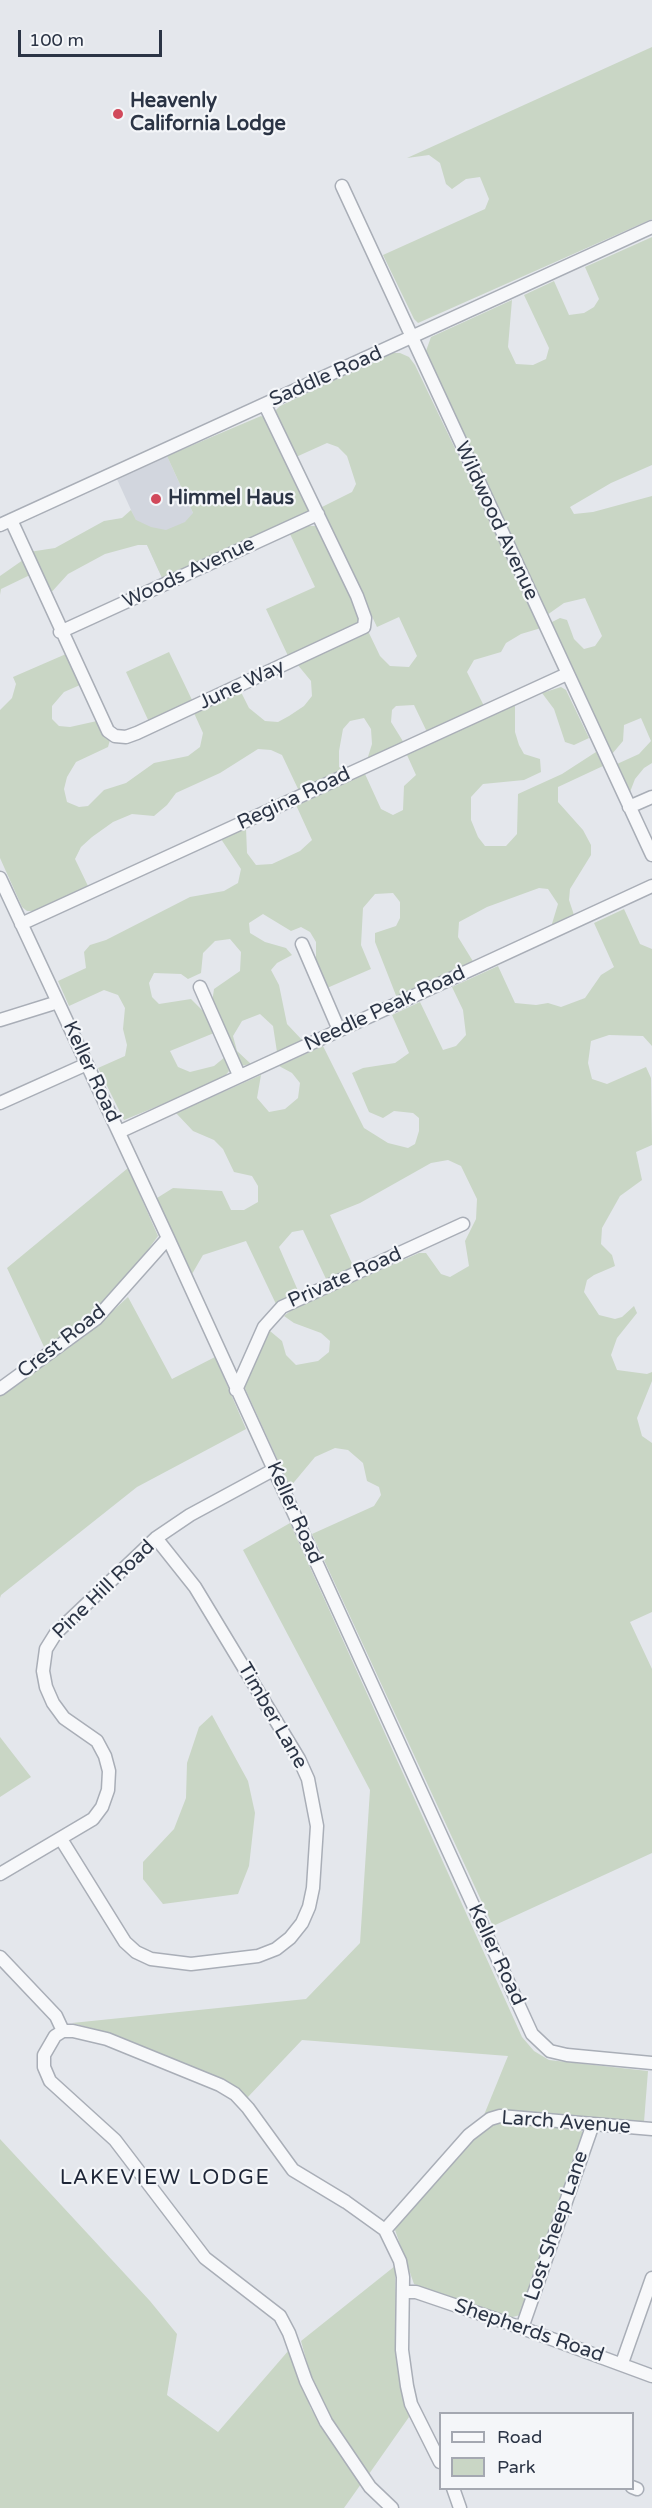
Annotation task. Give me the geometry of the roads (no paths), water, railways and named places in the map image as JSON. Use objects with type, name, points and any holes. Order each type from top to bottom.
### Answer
[{"type":"street","name":"Wildwood Avenue","points":[[342,186],[652,854]]},
{"type":"street","name":"Saddle Road","points":[[6,522],[652,227]]},
{"type":"street","name":"June Way","points":[[6,522],[108,731],[115,736],[126,737],[137,733],[364,627],[365,618],[357,596],[265,405]]},
{"type":"street","name":"Woods Avenue","points":[[60,632],[318,514]]},
{"type":"street","name":"Regina Road","points":[[21,924],[567,674]]},
{"type":"street","points":[[629,807],[652,797]]},
{"type":"street","name":"Keller Road","points":[[0,878],[168,1238],[236,1390],[275,1469],[532,2034],[550,2051],[567,2055],[652,2063]]},
{"type":"street","name":"Needle Peak Road","points":[[119,1132],[652,886]]},
{"type":"street","points":[[302,944],[339,1030]]},
{"type":"street","points":[[200,987],[239,1075]]},
{"type":"street","points":[[0,1020],[58,1002]]},
{"type":"street","points":[[0,1103],[87,1064]]},
{"type":"street","name":"Private Road","points":[[236,1390],[264,1327],[282,1306],[463,1224]]},
{"type":"street","name":"Crest Road","points":[[0,1389],[96,1319],[168,1238]]},
{"type":"street","name":"Pine Hill Road","points":[[0,1874],[93,1818],[102,1808],[108,1790],[109,1771],[105,1756],[97,1741],[64,1718],[53,1703],[43,1671],[46,1649],[56,1633],[156,1538],[200,1510],[275,1469]]},
{"type":"street","name":"Timber Lane","points":[[61,1839],[125,1942],[136,1952],[151,1959],[191,1964],[258,1956],[276,1949],[290,1938],[302,1923],[309,1907],[317,1826],[308,1779],[299,1759],[195,1587],[156,1538]]},
{"type":"street","points":[[0,1957],[56,2016],[63,2031]]},
{"type":"street","points":[[392,2508],[370,2487],[326,2421],[306,2381],[290,2333],[280,2316],[205,2258],[116,2140],[95,2119],[59,2092],[50,2081],[44,2067],[44,2055],[55,2036],[63,2031],[107,2039],[196,2074],[235,2094],[248,2108],[293,2170],[346,2202],[385,2230],[400,2261],[405,2292],[402,2350],[411,2404],[439,2456]]},
{"type":"street","name":"Larch Avenue","points":[[385,2230],[469,2135],[490,2119],[500,2116],[652,2129]]},
{"type":"street","name":"Lost Sheep Lane","points":[[522,2328],[593,2124]]},
{"type":"street","points":[[622,2363],[652,2278]]},
{"type":"street","name":"Shepherds Road","points":[[405,2292],[416,2292],[522,2328],[622,2363],[652,2376]]},
{"type":"street","points":[[454,2490],[460,2508]]},
{"type":"place","name":"Heavenly California Lodge","points":[[118,114]]},
{"type":"place","name":"Himmel Haus","points":[[156,499]]},
{"type":"district","name":"LAKEVIEW LODGE","points":[[165,2178]]}]
